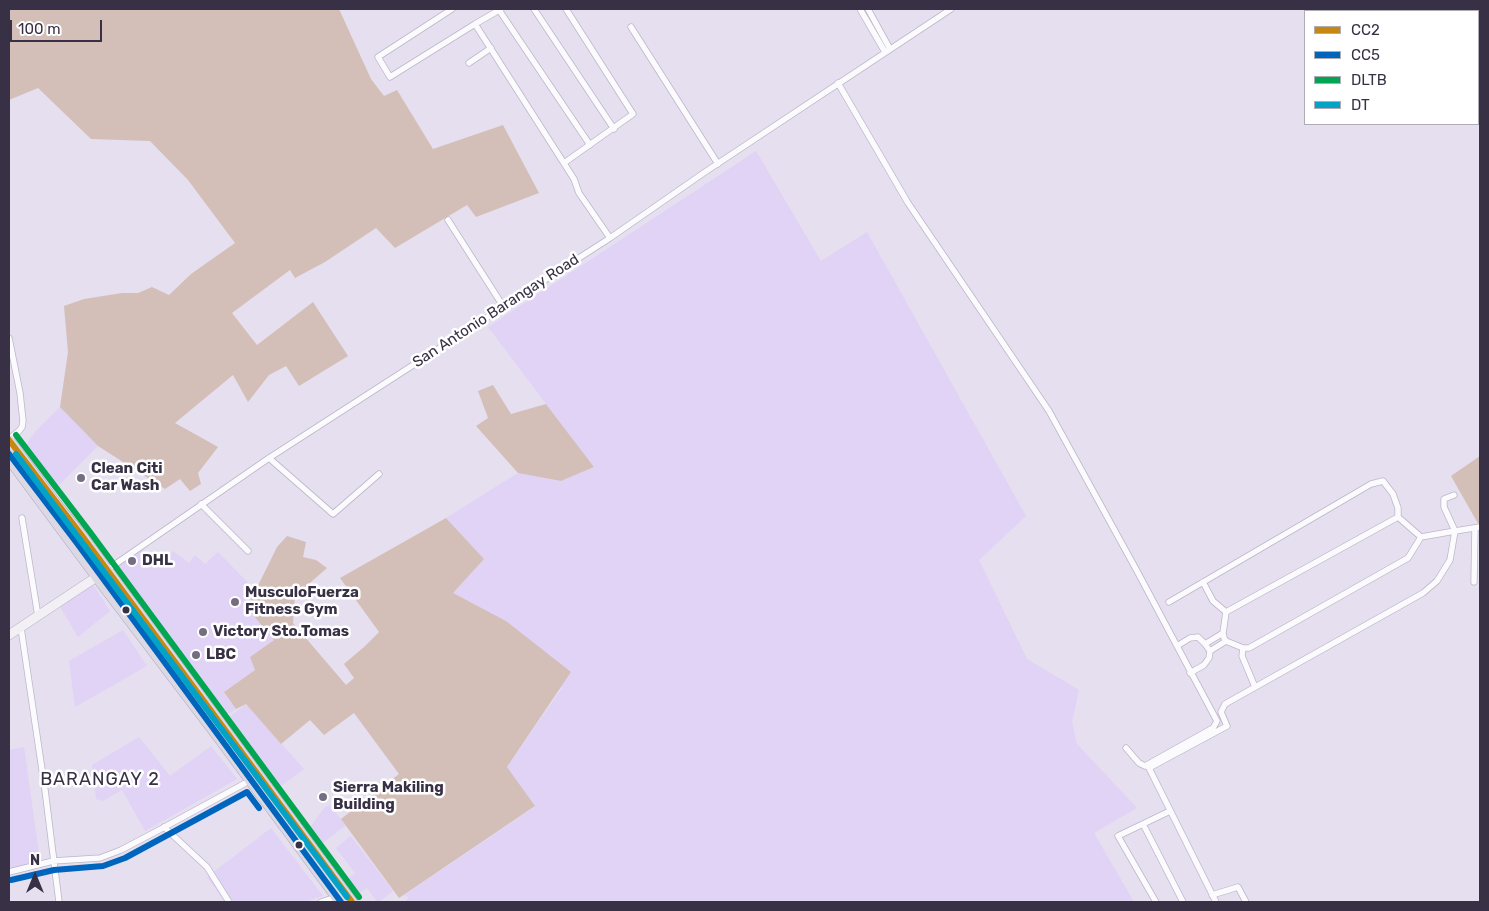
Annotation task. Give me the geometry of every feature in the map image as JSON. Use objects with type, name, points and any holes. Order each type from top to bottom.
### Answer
[{"type":"highway","points":[[9,439],[352,902]]},
{"type":"highway","points":[[9,459],[338,900]]},
{"type":"street","points":[[452,9],[378,58],[390,78],[500,9],[590,145]]},
{"type":"street","points":[[535,9],[614,129]]},
{"type":"street","points":[[564,163],[633,114],[566,9]]},
{"type":"street","points":[[860,9],[887,50]]},
{"type":"street","points":[[868,9],[887,50]]},
{"type":"street","name":"San Antonio Barangay Road","points":[[106,570],[269,458],[610,238],[887,50],[951,9]]},
{"type":"street","points":[[474,24],[574,179],[579,193],[610,238]]},
{"type":"street","points":[[631,27],[718,164]]},
{"type":"street","points":[[469,63],[491,48]]},
{"type":"street","points":[[838,84],[908,203],[1049,411],[1217,721],[1213,728],[1145,766],[1139,763],[1126,748]]},
{"type":"street","points":[[448,220],[503,306]]},
{"type":"street","points":[[9,338],[24,421],[19,431],[9,439]]},
{"type":"street","points":[[269,458],[333,514],[379,474]]},
{"type":"street","points":[[1169,602],[1372,484],[1383,481],[1393,494],[1398,508],[1398,517],[1421,537]]},
{"type":"street","points":[[1216,902],[1149,768],[1227,726],[1221,712],[1225,704],[1423,593],[1438,581],[1450,560],[1455,531],[1444,506],[1444,499],[1454,495]]},
{"type":"street","points":[[201,504],[248,551]]},
{"type":"street","points":[[1226,612],[1398,517]]},
{"type":"street","points":[[22,518],[38,616]]},
{"type":"street","points":[[1226,612],[1223,633],[1226,641],[1243,648],[1249,648],[1408,558],[1421,537],[1478,527],[1474,582]]},
{"type":"street","points":[[9,635],[106,570]]},
{"type":"street","points":[[1203,582],[1213,601],[1226,612]]},
{"type":"street","points":[[21,628],[59,902]]},
{"type":"street","points":[[1205,644],[1223,633]]},
{"type":"street","points":[[1177,646],[1190,638],[1198,637],[1210,651],[1209,658],[1204,665],[1190,673]]},
{"type":"street","points":[[1210,651],[1226,641]]},
{"type":"street","points":[[1243,648],[1242,656],[1255,687]]},
{"type":"street","points":[[9,872],[53,861],[100,858],[121,850],[249,781],[258,774]]},
{"type":"street","points":[[1156,902],[1118,836],[1170,811]]},
{"type":"street","points":[[1143,824],[1182,902]]},
{"type":"street","points":[[164,827],[207,867],[229,902]]},
{"type":"street","points":[[1212,895],[1238,887],[1246,902]]},
{"type":"street","points":[[321,902],[338,900]]},
{"type":"shaded area","points":[[9,9],[339,9],[371,79],[384,96],[397,90],[433,149],[503,125],[539,193],[476,217],[467,205],[395,248],[376,228],[325,262],[295,278],[290,270],[232,313],[257,345],[313,302],[348,356],[299,386],[286,366],[269,375],[248,402],[233,375],[175,423],[218,447],[198,473],[201,484],[190,491],[180,479],[165,489],[98,446],[60,407],[68,352],[64,306],[84,299],[122,293],[138,293],[152,287],[169,295],[191,274],[235,243],[188,180],[150,141],[91,139],[38,88],[9,100]]},
{"type":"shaded area","points":[[756,151],[821,261],[867,232],[1026,516],[979,560],[1027,659],[1079,690],[1072,722],[1077,744],[1137,808],[1094,833],[1134,902],[404,902],[409,898],[404,895],[535,807],[507,767],[562,688],[506,621],[452,593],[484,559],[446,518],[518,473],[561,481],[594,467],[488,327]]},
{"type":"shaded area","points":[[493,385],[511,414],[546,404],[594,467],[561,481],[518,473],[476,426],[488,418],[478,391]]},
{"type":"shaded area","points":[[60,407],[98,446],[53,491],[20,454],[34,433]]},
{"type":"shaded area","points":[[1480,456],[1480,527],[1451,476]]},
{"type":"shaded area","points":[[446,518],[484,559],[453,593],[506,621],[571,672],[507,767],[535,806],[399,898],[341,819],[399,774],[354,713],[324,735],[310,720],[281,744],[246,704],[236,709],[224,692],[255,670],[250,657],[274,640],[247,608],[277,547],[287,536],[306,542],[303,557],[316,560],[327,568],[295,596],[293,623],[346,685],[354,678],[344,664],[379,632],[340,578]]},
{"type":"shaded area","points":[[141,548],[159,565],[173,551],[189,563],[195,555],[205,564],[218,552],[256,591],[247,608],[274,640],[250,657],[255,670],[225,691],[236,709],[223,718],[113,569]]},
{"type":"shaded area","points":[[92,583],[110,611],[78,637],[59,605]]},
{"type":"shaded area","points":[[123,630],[147,666],[75,707],[69,661]]},
{"type":"shaded area","points":[[246,704],[304,769],[277,789],[224,721]]},
{"type":"shaded area","points":[[139,737],[170,776],[211,746],[237,779],[145,831],[122,790],[103,801],[96,799],[92,765]]},
{"type":"shaded area","points":[[24,747],[40,861],[9,869],[9,750]]},
{"type":"shaded area","points":[[329,805],[346,825],[320,845],[308,830],[324,808]]},
{"type":"shaded area","points":[[271,828],[323,896],[305,902],[225,902],[207,877]]},
{"type":"shaded area","points":[[351,836],[393,891],[379,902],[377,902],[367,888],[356,895],[345,881],[355,873],[336,848]]},
{"type":"transit line","name":"DLTB","points":[[16,435],[90,532],[359,897]]},
{"type":"transit line","name":"CC2","points":[[9,440],[83,537],[352,902]]},
{"type":"transit line","name":"CC5","points":[[9,454],[341,902]]},
{"type":"transit line","name":"DT","points":[[16,454],[347,897]]},
{"type":"transit line","name":"CC5","points":[[11,880],[54,870],[103,866],[125,858],[247,792],[259,808]]},
{"type":"place","name":"Clean Citi Car Wash","points":[[81,478]]},
{"type":"place","name":"DHL","points":[[132,561]]},
{"type":"place","name":"MusculoFuerza Fitness Gym","points":[[235,602]]},
{"type":"place","name":"Victory Sto.Tomas","points":[[203,632]]},
{"type":"place","name":"LBC","points":[[196,655]]},
{"type":"place","name":"Sierra Makiling Building","points":[[323,797]]},
{"type":"district","name":"BARANGAY 2","points":[[100,780]]}]
